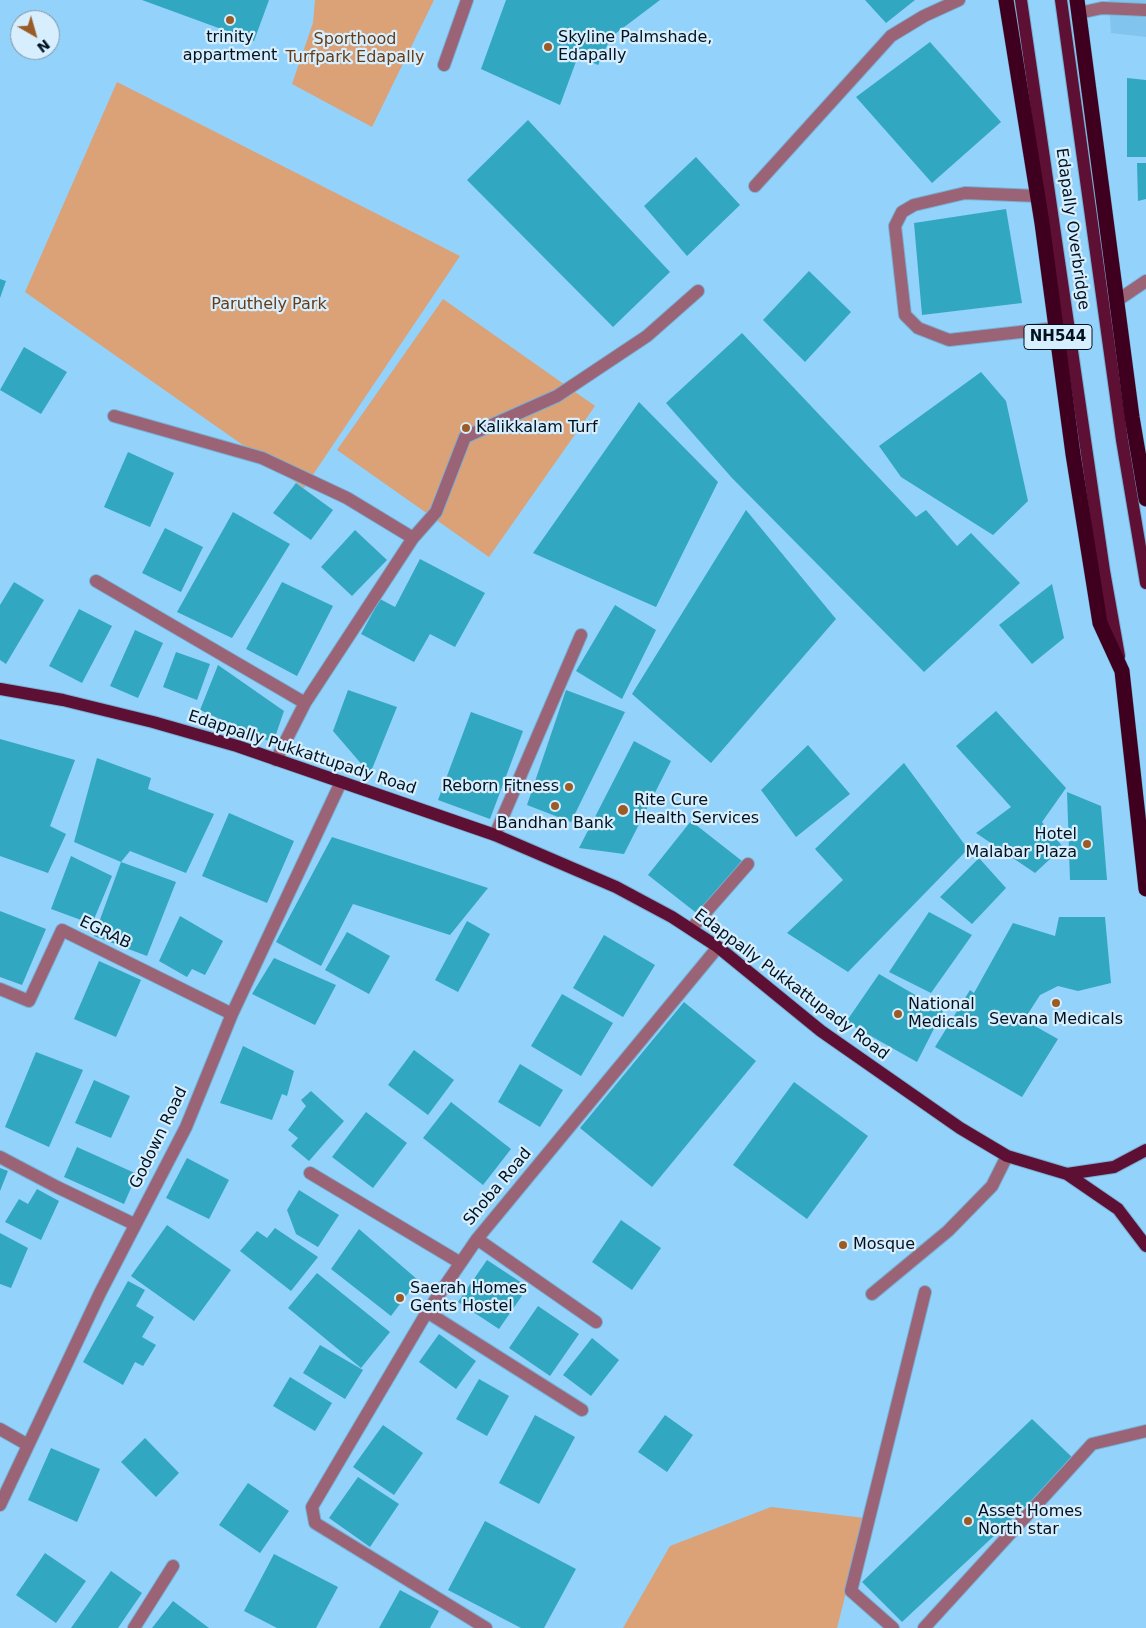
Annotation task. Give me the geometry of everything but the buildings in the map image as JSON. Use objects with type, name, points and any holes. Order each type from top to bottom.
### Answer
[{"type":"highway","name":"NH544","points":[[1006,0],[1038,196],[1100,623],[1122,671],[1146,889]]},
{"type":"highway","points":[[1078,6],[1132,417],[1146,499]]},
{"type":"main road","name":"Edapally Overbridge","points":[[1021,0],[1103,561],[1122,671]]},
{"type":"main road","name":"Edapally Overbridge","points":[[1061,0],[1122,440],[1146,583]]},
{"type":"main road","name":"Edappally Pukkattupady Road","points":[[0,689],[63,700],[153,722],[276,760],[495,835],[616,887],[691,929],[718,947],[821,1031],[960,1128],[1007,1156],[1067,1174]]},
{"type":"main road","points":[[1067,1174],[1114,1167],[1146,1150]]},
{"type":"main road","points":[[1067,1174],[1118,1209],[1146,1246]]},
{"type":"street","points":[[444,65],[467,0]]},
{"type":"street","points":[[755,186],[891,36],[924,16],[959,0]]},
{"type":"street","points":[[1078,6],[1146,10]]},
{"type":"street","points":[[1038,196],[965,193],[914,205],[902,212],[895,226],[905,315],[918,328],[949,340],[1056,328]]},
{"type":"street","points":[[1118,300],[1146,281]]},
{"type":"street","points":[[276,760],[305,703],[413,538],[436,512],[465,437],[557,396],[647,336],[698,291]]},
{"type":"street","points":[[114,416],[262,458],[347,498],[413,538]]},
{"type":"street","points":[[96,581],[305,703]]},
{"type":"street","points":[[495,835],[581,635]]},
{"type":"street","name":"Godown Road","points":[[0,1505],[134,1224],[186,1127],[232,1014],[341,782]]},
{"type":"street","points":[[691,929],[748,864]]},
{"type":"street","name":"EGRAB","points":[[0,988],[29,1001],[62,930],[232,1014]]},
{"type":"street","name":"Shoba Road","points":[[486,1628],[315,1523],[312,1507],[427,1312],[459,1262],[718,947]]},
{"type":"street","points":[[872,1294],[948,1231],[967,1212],[992,1186],[1007,1156]]},
{"type":"street","points":[[0,1157],[134,1224]]},
{"type":"street","points":[[310,1173],[459,1262]]},
{"type":"street","points":[[477,1239],[596,1322]]},
{"type":"street","points":[[893,1628],[851,1592],[926,1292]]},
{"type":"street","points":[[427,1312],[582,1410]]},
{"type":"street","points":[[0,1429],[28,1444]]},
{"type":"street","points":[[924,1628],[1092,1444],[1146,1431]]},
{"type":"street","points":[[134,1628],[173,1566]]},
{"type":"shaded area","points":[[1109,0],[1146,0],[1146,37],[1111,33]]},
{"type":"green space","name":"Sporthood Turfpark Edapally","points":[[315,0],[434,0],[372,127],[292,84],[313,23]]},
{"type":"green space","name":"Paruthely Park","points":[[117,82],[460,256],[304,488],[25,292]]},
{"type":"green space","name":"Kalikkalam Turf","points":[[443,299],[595,406],[489,557],[337,450]]},
{"type":"green space","points":[[771,1507],[865,1518],[837,1628],[623,1628],[670,1546]]},
{"type":"place","name":"trinity appartment","points":[[230,20]]},
{"type":"place","name":"Skyline Palmshade, Edapally","points":[[548,47]]},
{"type":"place","name":"Kalikkalam Turf","points":[[466,428]]},
{"type":"place","name":"Reborn Fitness","points":[[569,787]]},
{"type":"place","name":"Bandhan Bank","points":[[555,806]]},
{"type":"place","name":"Rite Cure Health Services","points":[[623,810]]},
{"type":"place","name":"Hotel Malabar Plaza","points":[[1087,844]]},
{"type":"place","name":"Sevana Medicals","points":[[1056,1003]]},
{"type":"place","name":"National Medicals","points":[[898,1014]]},
{"type":"place","name":"Mosque","points":[[843,1245]]},
{"type":"place","name":"Saerah Homes Gents Hostel","points":[[400,1298]]},
{"type":"place","name":"Asset Homes North star","points":[[968,1521]]}]
